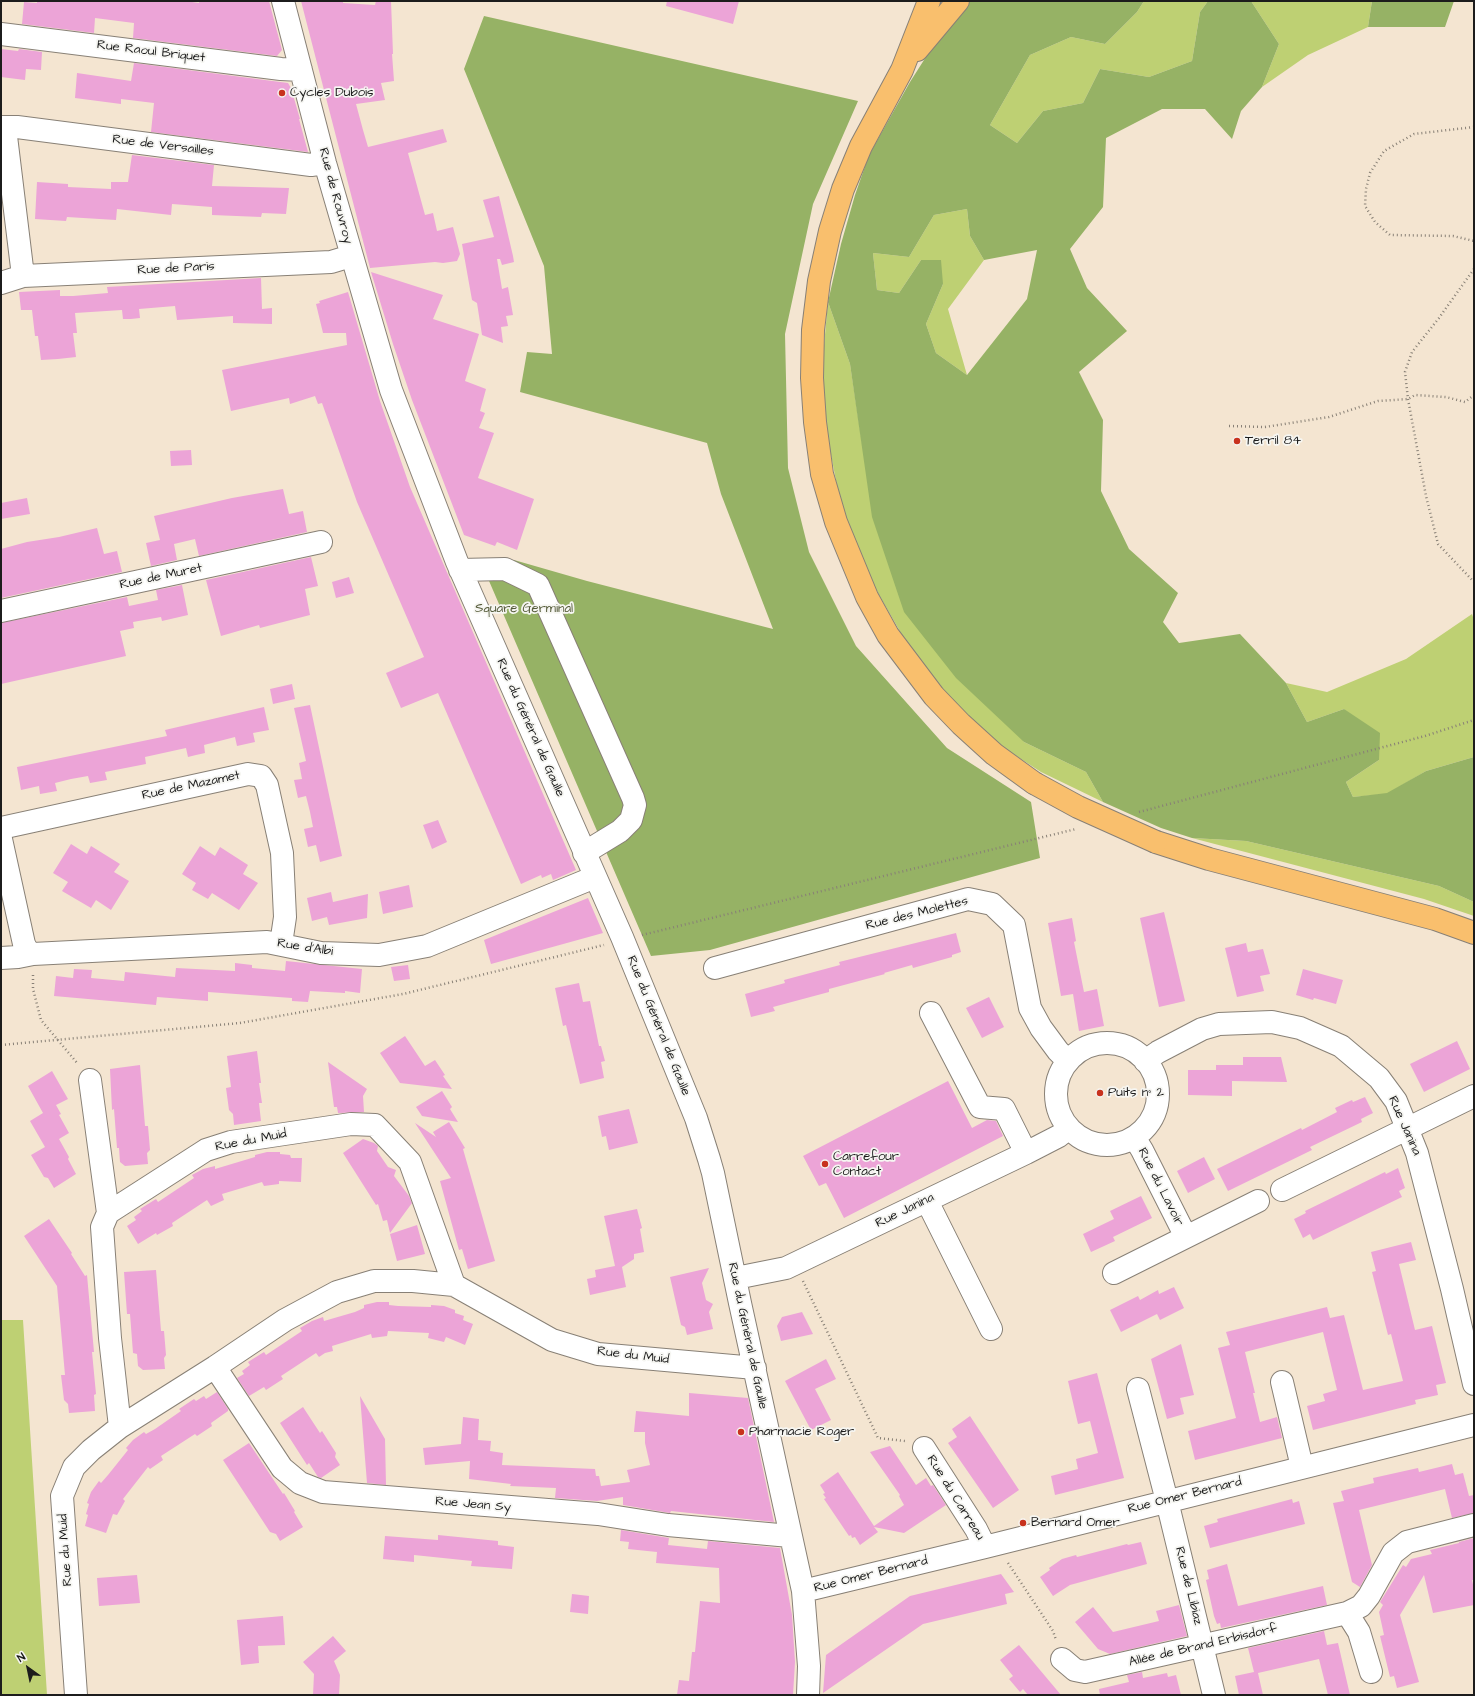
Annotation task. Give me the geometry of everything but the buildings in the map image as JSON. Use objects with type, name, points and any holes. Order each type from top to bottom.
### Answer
[{"type":"main road","points":[[929,1],[902,70],[861,146],[843,189],[830,231],[818,281],[813,330],[812,378],[815,422],[822,474],[836,522],[851,562],[867,597],[888,635],[934,696],[961,724],[994,754],[1034,782],[1078,807],[1156,842],[1209,859],[1435,918],[1474,933]]},
{"type":"main road","points":[[902,70],[958,1]]},
{"type":"street","name":"Rue de Rouvroy","points":[[283,1],[325,163],[391,390]]},
{"type":"street","name":"Rue Raoul Briquet","points":[[1,34],[281,69],[301,70]]},
{"type":"street","name":"Rue de Versailles","points":[[3,127],[16,127],[311,165],[325,163]]},
{"type":"street","points":[[3,127],[23,276]]},
{"type":"street","name":"Rue de Paris","points":[[1,283],[23,276],[331,262],[351,256]]},
{"type":"street","name":"Rue du Général de Gaulle","points":[[391,390],[460,570],[623,940],[696,1118],[713,1173],[803,1591],[809,1666],[808,1695]]},
{"type":"street","name":"Rue de Muret","points":[[1,611],[321,542]]},
{"type":"street","points":[[460,570],[505,569],[538,585],[633,798],[635,805],[631,820],[620,831],[584,853]]},
{"type":"street","name":"Rue de Mazamet","points":[[1,828],[248,774],[261,776],[267,785],[282,853],[285,917],[281,944]]},
{"type":"street","points":[[1,839],[24,944],[31,954]]},
{"type":"street","name":"Rue d'Albi","points":[[1,958],[18,957],[31,954],[267,942],[321,953],[379,955],[427,946],[595,877]]},
{"type":"street","name":"Rue des Molettes","points":[[715,968],[968,899],[992,904],[1014,925],[1030,1008],[1054,1045],[1068,1061]]},
{"type":"street","points":[[932,1013],[980,1107],[1004,1110],[1026,1153]]},
{"type":"street","name":"Rue Janina","points":[[1145,1061],[1158,1052],[1202,1029],[1219,1024],[1272,1022],[1300,1028],[1340,1046],[1379,1078],[1396,1101],[1417,1153],[1452,1289],[1474,1384]]},
{"type":"street","points":[[1100,1043],[1112,1043],[1135,1051],[1145,1061],[1152,1069],[1158,1093],[1157,1105],[1146,1127],[1134,1137],[1114,1145],[1102,1145],[1090,1142],[1078,1137],[1069,1128],[1062,1119],[1057,1107],[1057,1083],[1061,1071],[1077,1052],[1088,1046],[1100,1043]]},
{"type":"street","points":[[90,1080],[108,1213],[102,1227],[110,1338],[120,1427]]},
{"type":"street","points":[[1282,1190],[1474,1096]]},
{"type":"street","name":"Rue du Muid","points":[[108,1213],[206,1150],[231,1142],[344,1125],[375,1125],[410,1162],[454,1285]]},
{"type":"street","name":"Rue Janina","points":[[736,1278],[786,1268],[1026,1153],[1059,1136],[1069,1128]]},
{"type":"street","name":"Rue du Lavoir","points":[[1134,1137],[1186,1237]]},
{"type":"street","points":[[927,1200],[991,1329]]},
{"type":"street","name":"Rue du Lavoir","points":[[1114,1273],[1258,1201]]},
{"type":"street","name":"Rue du Muid","points":[[76,1695],[62,1496],[74,1467],[91,1450],[120,1427],[286,1320],[337,1292],[374,1281],[413,1281],[454,1285],[552,1340],[598,1354],[754,1368]]},
{"type":"street","name":"Rue Jean Sy","points":[[215,1367],[282,1468],[300,1483],[323,1492],[492,1507],[598,1514],[668,1525],[790,1536]]},
{"type":"street","points":[[1282,1382],[1302,1467]]},
{"type":"street","name":"Rue de Libiaz","points":[[1138,1389],[1214,1695]]},
{"type":"street","name":"Rue Omer Bernard","points":[[803,1591],[1474,1425]]},
{"type":"street","name":"Rue du Carreau","points":[[924,1448],[976,1529],[985,1547]]},
{"type":"street","name":"Allée de Brand Erbisdorf","points":[[1062,1658],[1075,1670],[1085,1672],[1347,1613],[1361,1606],[1370,1596],[1393,1553],[1407,1542],[1474,1525]]},
{"type":"street","points":[[1347,1613],[1359,1632],[1371,1672]]},
{"type":"path","points":[[1474,127],[1414,134],[1384,152],[1370,173],[1366,189],[1365,206],[1375,222],[1390,235],[1453,236],[1474,241]]},
{"type":"path","points":[[1474,269],[1439,318],[1412,352],[1405,372],[1408,399],[1426,496],[1438,544],[1474,582]]},
{"type":"path","points":[[1229,426],[1265,427],[1329,417],[1378,401],[1408,399],[1415,395],[1446,397],[1465,402],[1473,397]]},
{"type":"path","points":[[1132,814],[1425,736],[1474,720]]},
{"type":"path","points":[[1,1045],[240,1023],[395,996],[1029,842],[1081,828]]},
{"type":"path","points":[[31,954],[33,989],[41,1020],[59,1040],[90,1080]]},
{"type":"path","points":[[786,1268],[790,1273],[798,1275],[805,1284],[878,1438],[907,1442],[924,1448]]},
{"type":"path","points":[[985,1547],[1007,1561],[1053,1631],[1062,1658]]},
{"type":"green space","points":[[968,1],[1144,1],[1137,12],[1105,44],[1071,37],[1030,55],[990,125],[1017,143],[1043,111],[1083,103],[1100,69],[1149,77],[1192,61],[1200,12],[1208,1],[1251,1],[1279,44],[1262,87],[1241,111],[1232,139],[1205,109],[1162,109],[1106,138],[1103,207],[1070,249],[1087,288],[1127,331],[1079,372],[1103,420],[1101,491],[1129,549],[1178,593],[1163,622],[1179,643],[1240,634],[1286,683],[1307,722],[1344,709],[1380,733],[1379,760],[1346,782],[1353,797],[1387,793],[1426,771],[1474,757],[1474,902],[1439,886],[1246,841],[1192,838],[1161,828],[1103,802],[1086,772],[1024,742],[956,678],[904,612],[872,517],[850,364],[828,302],[841,244],[855,195],[869,155],[910,82],[938,38]],"holes":[[[967,209],[970,236],[984,260],[1037,250],[1027,299],[967,375],[936,353],[926,324],[943,284],[941,260],[921,260],[899,293],[877,290],[873,253],[909,257],[934,215]]]},
{"type":"green space","points":[[1144,1],[1208,1],[1200,12],[1192,61],[1149,77],[1100,69],[1083,103],[1043,111],[1017,143],[990,125],[1030,55],[1071,37],[1105,44],[1137,12]]},
{"type":"green space","points":[[1251,1],[1372,1],[1368,27],[1308,55],[1262,87],[1279,44]]},
{"type":"green space","points":[[1372,1],[1454,1],[1445,27],[1368,27]]},
{"type":"green space","name":"Square Germinal","points":[[484,16],[858,101],[813,204],[785,334],[788,468],[809,552],[856,646],[947,748],[1031,802],[1040,858],[710,950],[651,956],[483,567],[494,560],[514,560],[587,581],[773,629],[721,494],[707,443],[520,392],[527,352],[552,354],[544,266],[464,69]]},
{"type":"green space","points":[[967,209],[970,236],[984,260],[948,309],[967,375],[936,353],[926,324],[943,284],[921,260],[899,293],[877,290],[873,253],[909,257],[934,215]]},
{"type":"green space","points":[[828,302],[850,364],[862,443],[1024,742],[1086,772],[1103,802],[1041,772],[1001,746],[969,718],[942,689],[906,642],[878,593],[859,555],[839,496],[826,429],[822,367]]},
{"type":"green space","points":[[1472,614],[1474,620],[1474,757],[1426,771],[1387,794],[1353,797],[1346,782],[1379,760],[1344,709],[1307,722],[1286,683],[1327,692],[1406,659]]},
{"type":"green space","points":[[1192,838],[1246,841],[1439,886],[1474,902],[1474,916],[1424,899]]},
{"type":"green space","points":[[1,1320],[23,1320],[47,1695],[1,1695]]},
{"type":"place","name":"Cycles Dubois","points":[[282,93]]},
{"type":"place","name":"Terril 84","points":[[1237,441]]},
{"type":"place","name":"Puits n° 2","points":[[1100,1093]]},
{"type":"place","name":"Carrefour Contact","points":[[825,1164]]},
{"type":"place","name":"Pharmacie Roger","points":[[741,1432]]},
{"type":"place","name":"Bernard Omer","points":[[1023,1523]]}]
